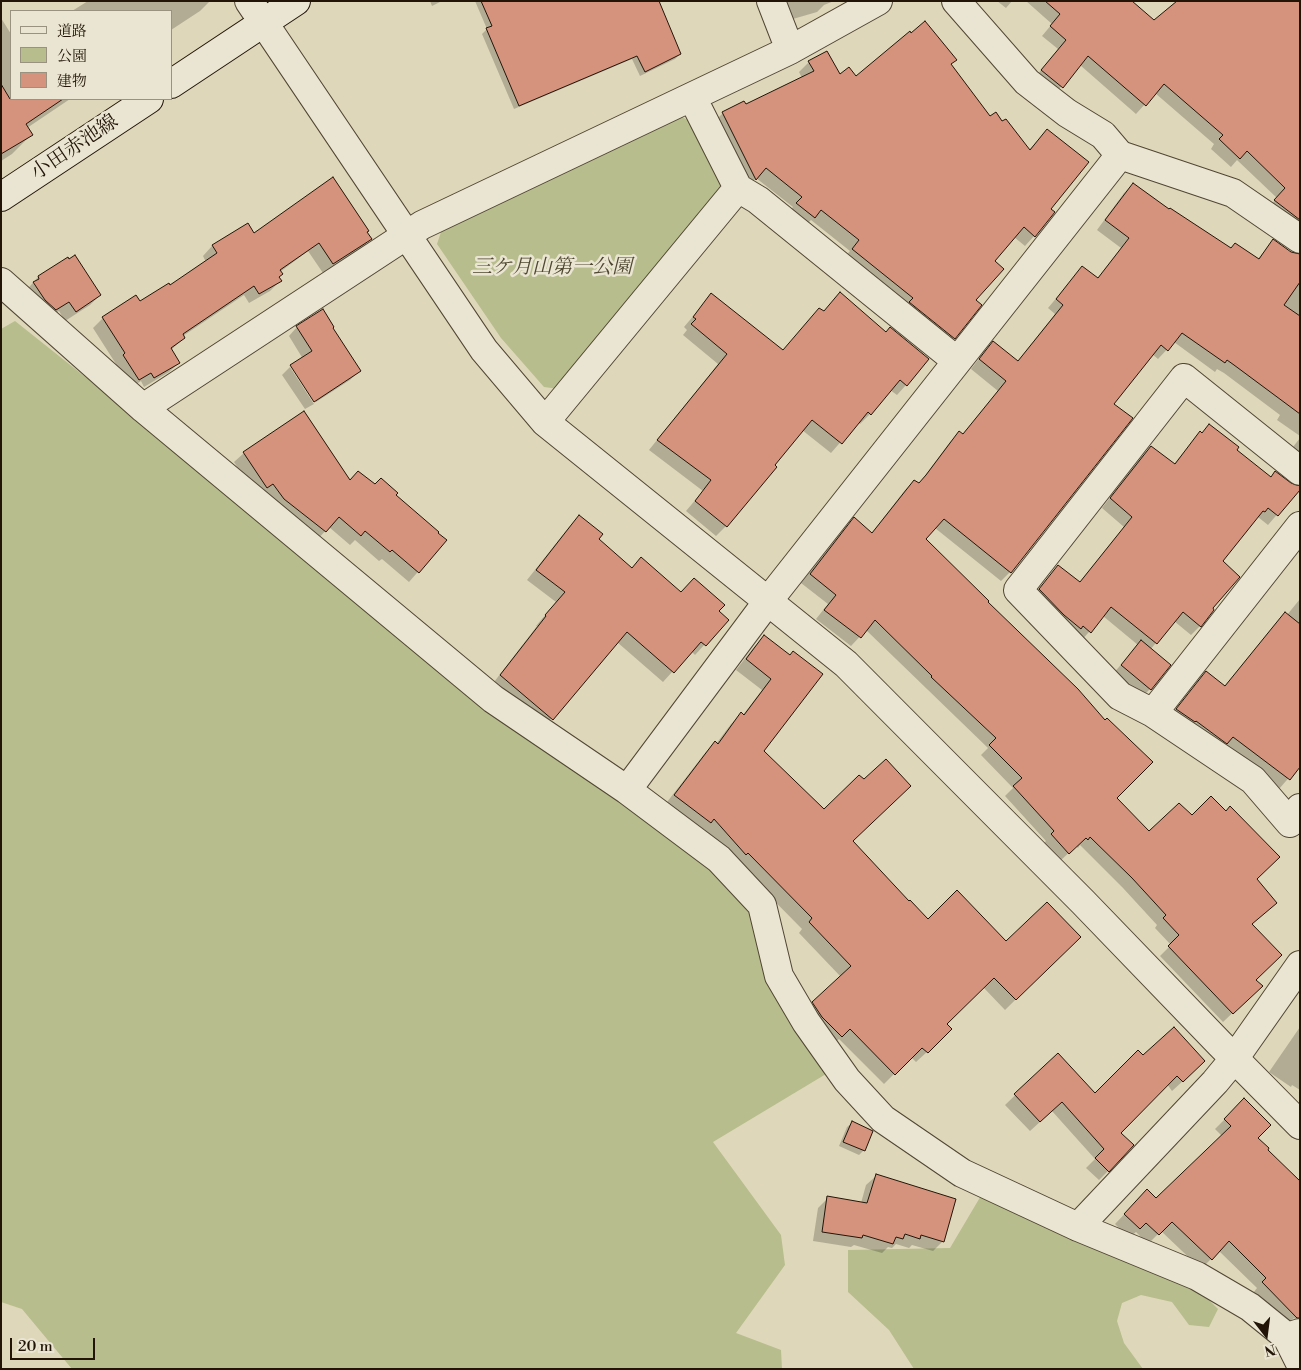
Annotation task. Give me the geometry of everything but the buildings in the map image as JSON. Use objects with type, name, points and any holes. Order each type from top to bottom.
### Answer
[{"type":"street","points":[[172,83],[256,12],[296,1]]},
{"type":"street","points":[[771,1],[790,50]]},
{"type":"street","points":[[143,408],[422,225],[790,50],[878,1]]},
{"type":"street","points":[[956,1],[1027,82],[1067,113],[1103,136],[1120,155],[1233,193],[1300,239]]},
{"type":"street","points":[[256,12],[484,350],[545,422],[846,664],[1300,1124]]},
{"type":"street","points":[[692,97],[738,188],[758,200],[957,362]]},
{"type":"street","name":"小田赤池線","points":[[1,198],[148,100]]},
{"type":"street","points":[[626,790],[768,601],[1120,155]]},
{"type":"street","points":[[545,422],[738,188]]},
{"type":"street","points":[[1,282],[143,408],[493,699],[626,790],[719,859],[762,905],[779,976],[806,1022],[848,1080],[883,1119],[962,1173],[1078,1227],[1197,1276],[1250,1307],[1293,1335],[1300,1363]]},
{"type":"street","points":[[1300,471],[1184,378],[1018,590],[1120,696],[1152,713],[1253,780],[1290,823],[1300,808]]},
{"type":"street","points":[[1152,713],[1300,526]]},
{"type":"street","points":[[1078,1227],[1215,1082],[1234,1059],[1300,966]]},
{"type":"green space","name":"三ケ月山第一公園","points":[[676,114],[690,121],[723,180],[720,191],[559,389],[544,387],[501,338],[437,244],[441,232]]},
{"type":"green space","points":[[15,321],[108,395],[484,706],[708,865],[752,910],[831,1071],[713,1142],[781,1235],[785,1265],[736,1333],[781,1350],[782,1369],[72,1369],[22,1309],[1,1302],[1,329]]},
{"type":"green space","points":[[982,1194],[1194,1285],[1218,1309],[1209,1327],[1189,1325],[1172,1302],[1141,1295],[1122,1303],[1117,1321],[1124,1343],[1143,1369],[914,1369],[889,1330],[848,1292],[848,1250],[950,1248]]}]
